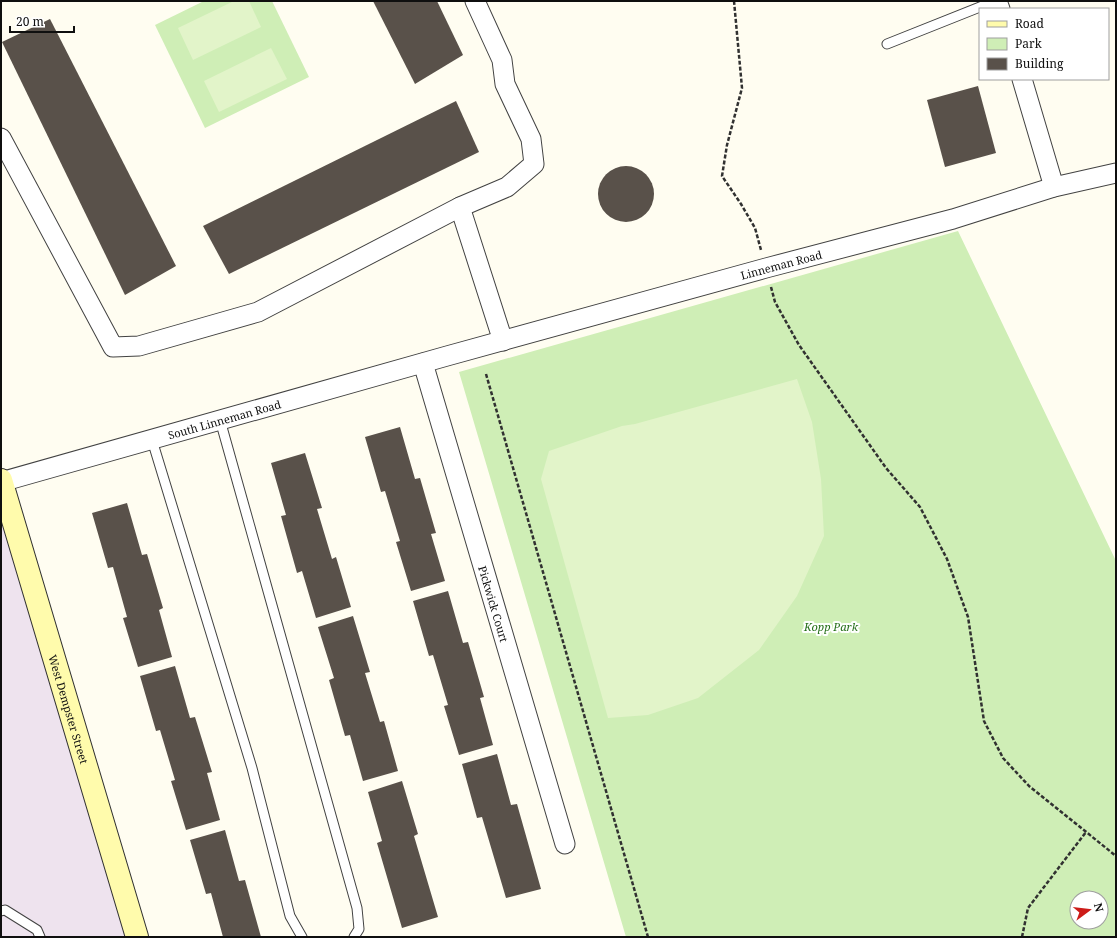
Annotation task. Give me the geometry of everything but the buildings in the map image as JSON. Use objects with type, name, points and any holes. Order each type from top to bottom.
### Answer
[{"type":"main road","name":"West Dempster Street","points":[[1,482],[137,937]]},
{"type":"street","points":[[1,138],[113,347],[139,346],[258,312],[460,207],[507,187],[534,164],[531,139],[505,84],[502,60],[475,1]]},
{"type":"street","points":[[1022,80],[1054,187]]},
{"type":"street","name":"Linneman Road","points":[[447,356],[766,268],[953,219],[1054,187],[1116,174]]},
{"type":"street","points":[[460,207],[503,341]]},
{"type":"street","name":"South Linneman Road","points":[[1,482],[447,356]]},
{"type":"street","name":"Pickwick Court","points":[[423,363],[566,844]]},
{"type":"lane","points":[[887,44],[996,1]]},
{"type":"lane","points":[[220,420],[357,908],[359,929],[354,937]]},
{"type":"lane","points":[[152,440],[252,768],[290,916],[302,937]]},
{"type":"lane","points":[[1,911],[5,910],[37,930],[40,937]]},
{"type":"path","points":[[734,1],[742,88],[727,145],[722,176],[755,228],[761,252]]},
{"type":"path","points":[[770,286],[775,302],[799,345],[886,468],[920,507],[947,559],[968,617],[984,721],[1003,758],[1029,786],[1116,856]]},
{"type":"path","points":[[486,374],[648,937]]},
{"type":"path","points":[[1022,937],[1028,908],[1086,832]]},
{"type":"shaded area","points":[[1,509],[130,937],[1,937]]},
{"type":"green space","points":[[204,1],[272,1],[309,77],[205,128],[155,25]]},
{"type":"green space","points":[[234,1],[249,1],[261,27],[193,60],[178,28]]},
{"type":"green space","points":[[271,48],[287,79],[219,112],[204,81]]},
{"type":"green space","name":"Kopp Park","points":[[958,231],[1116,561],[1116,937],[626,937],[459,372]]},
{"type":"green space","points":[[797,379],[812,422],[821,479],[824,536],[797,596],[759,650],[698,698],[648,715],[608,718],[541,479],[549,451],[622,426],[635,424]]}]
